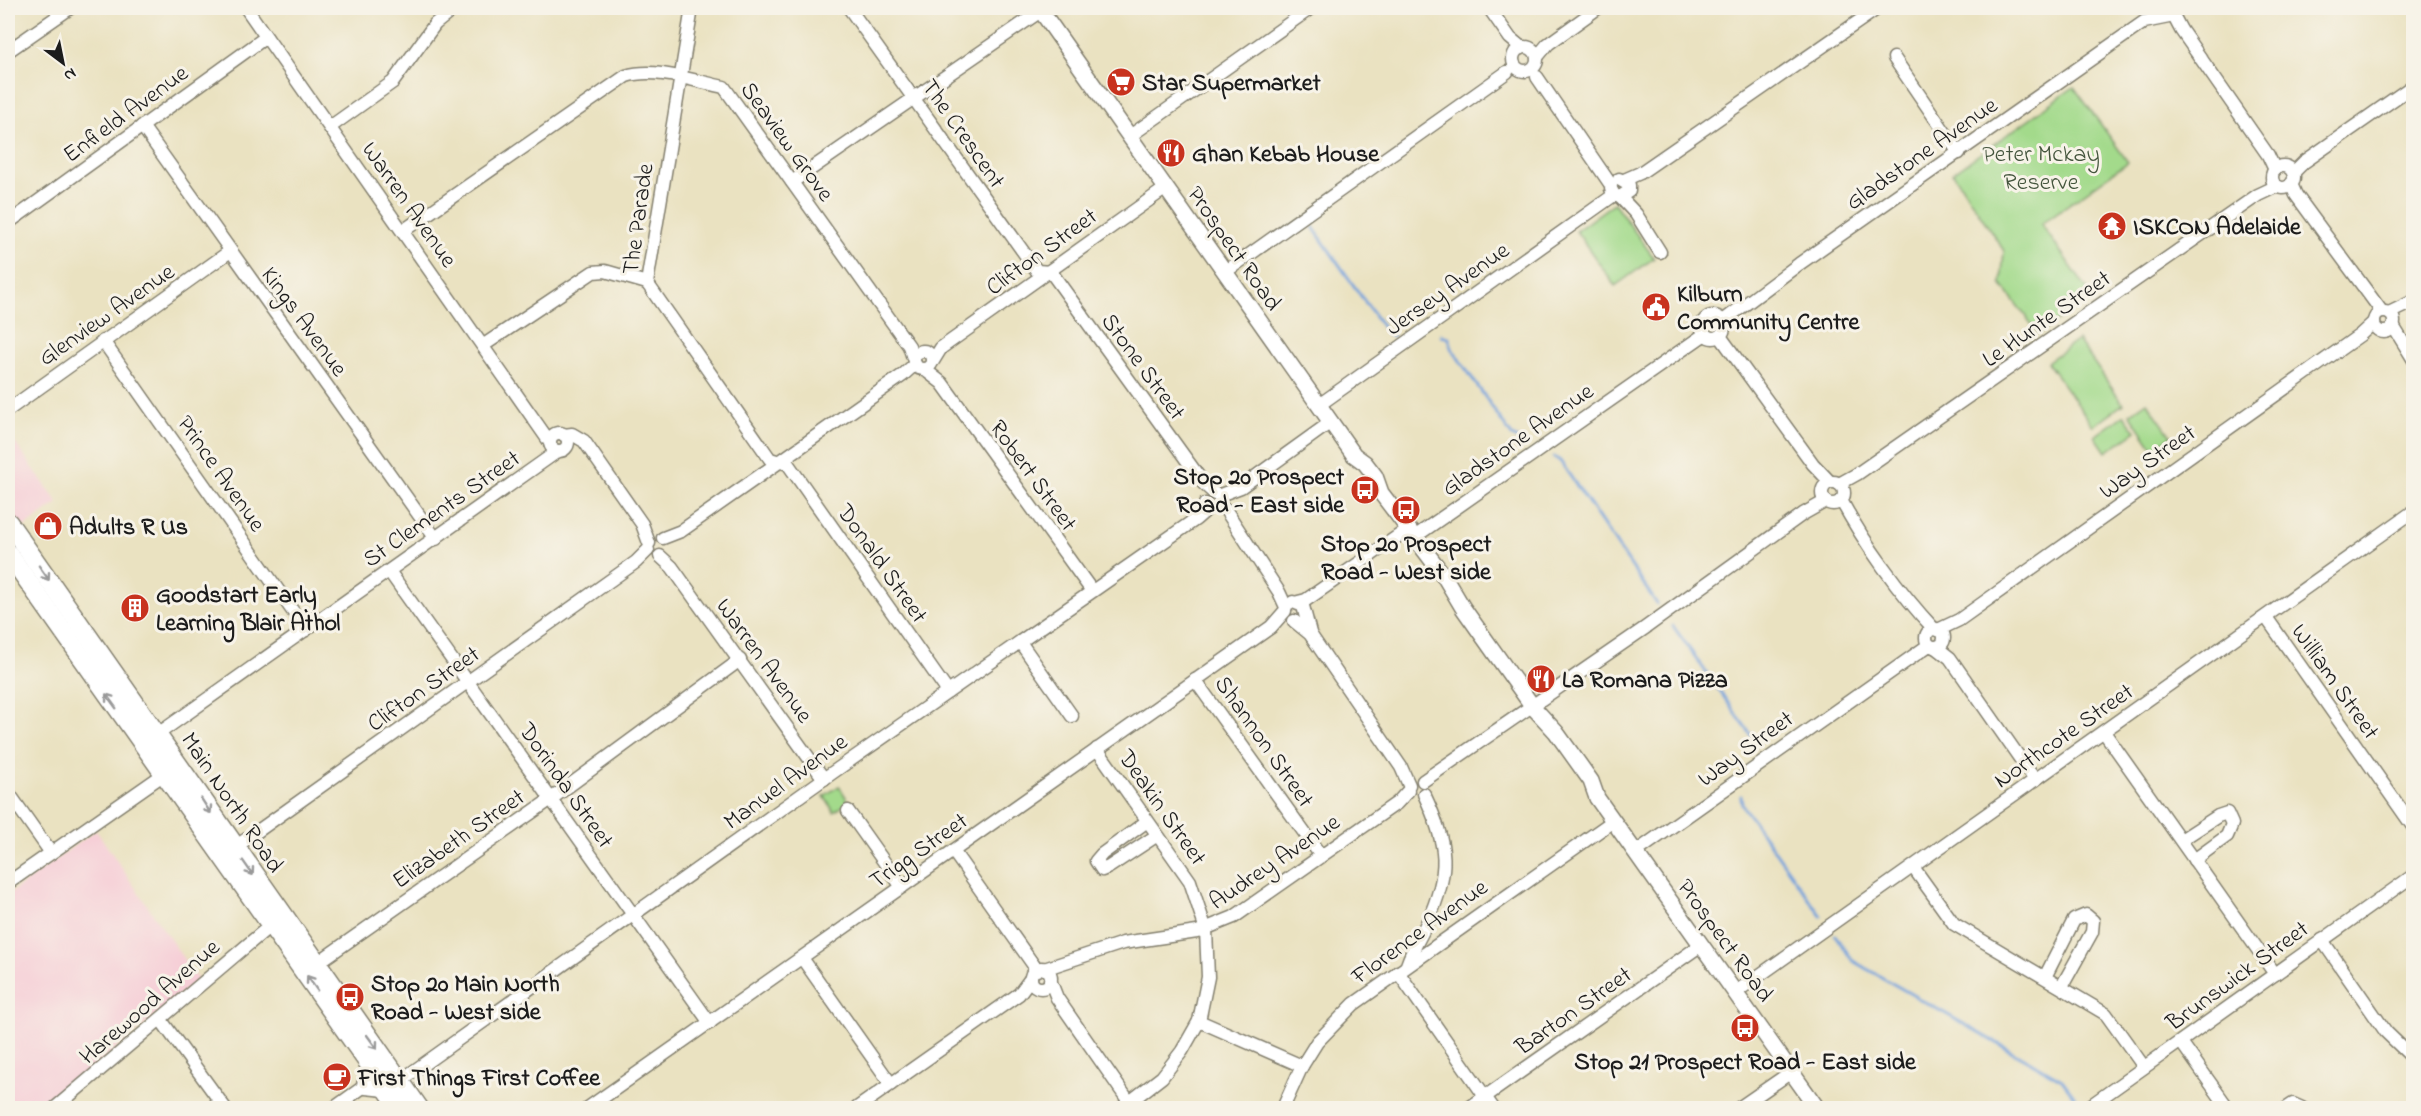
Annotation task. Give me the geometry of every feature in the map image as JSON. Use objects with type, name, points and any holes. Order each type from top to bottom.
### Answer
[{"type":"highway","name":"Main North Road","points":[[8,525],[158,734],[171,769]]},
{"type":"highway","name":"Main North Road","points":[[8,553],[171,769],[228,852],[316,964],[391,1086],[400,1108]]},
{"type":"highway","name":"Main North Road","points":[[228,852],[271,926],[369,1077]]},
{"type":"highway","points":[[369,1077],[391,1086]]},
{"type":"highway","name":"Main North Road","points":[[391,1086],[419,1108]]},
{"type":"main road","name":"Prospect Road","points":[[1042,8],[1354,455],[1369,468],[1381,493],[1410,534],[1449,582],[1463,608],[1542,720],[1563,741],[1591,781],[1597,798],[1817,1108]]},
{"type":"street","points":[[8,51],[70,8]]},
{"type":"street","name":"Warren Avenue","points":[[246,8],[540,425],[558,441],[587,446],[824,779]]},
{"type":"street","points":[[330,127],[393,82],[435,24],[454,8]]},
{"type":"street","name":"The Parade","points":[[692,8],[647,283],[770,459],[781,461]]},
{"type":"street","name":"The Crescent","points":[[849,8],[1037,271],[1051,272]]},
{"type":"street","points":[[792,182],[1042,8]]},
{"type":"street","points":[[1130,136],[1311,8]]},
{"type":"street","points":[[1489,8],[1524,62],[1600,166],[1620,188],[1660,252]]},
{"type":"street","points":[[1225,272],[1598,8]]},
{"type":"street","name":"Jersey Avenue","points":[[1319,405],[1599,205],[1862,12],[1878,8]]},
{"type":"street","points":[[2163,12],[2181,30],[2414,360]]},
{"type":"street","name":"Gladstone Avenue","points":[[1723,321],[1799,264],[2144,22],[2163,12]]},
{"type":"street","name":"Enfield Avenue","points":[[8,223],[266,37]]},
{"type":"street","points":[[1894,58],[1959,153]]},
{"type":"street","name":"Seaview Grove","points":[[404,231],[626,76],[636,73],[680,78],[724,87],[909,346],[923,361]]},
{"type":"street","name":"Le Hunte Street","points":[[1533,707],[1857,474],[2284,179],[2304,162],[2414,84]]},
{"type":"street","name":"Kings Avenue","points":[[142,126],[436,539]]},
{"type":"street","name":"Clifton Street","points":[[228,852],[636,562],[1051,272],[1166,188]]},
{"type":"street","name":"Glenview Avenue","points":[[8,410],[230,252]]},
{"type":"street","points":[[484,345],[592,272],[606,271],[647,283]]},
{"type":"street","name":"Stone Street","points":[[1051,272],[1204,484],[1216,504],[1235,526],[1417,789],[1440,826],[1444,854],[1443,873],[1427,922],[1403,969]]},
{"type":"street","name":"Way Street","points":[[1636,852],[2360,335],[2414,301]]},
{"type":"street","points":[[1715,316],[1723,321],[1724,328],[1720,336],[1711,338],[1705,334],[1702,327],[1707,318],[1715,316]]},
{"type":"street","name":"Gladstone Avenue","points":[[1410,534],[1705,334]]},
{"type":"street","points":[[1720,336],[2036,780]]},
{"type":"street","name":"Prince Avenue","points":[[103,341],[306,630]]},
{"type":"street","name":"Robert Street","points":[[923,361],[942,383],[1092,591]]},
{"type":"street","name":"Manuel Avenue","points":[[391,1086],[1331,422]]},
{"type":"street","name":"St Clements Street","points":[[158,734],[543,462],[558,441]]},
{"type":"street","name":"Donald Street","points":[[781,461],[788,464],[948,692]]},
{"type":"street","name":"Northcote Street","points":[[1736,992],[2412,515]]},
{"type":"street","name":"Trigg Street","points":[[588,1108],[1316,594],[1410,534]]},
{"type":"street","name":"Dorinda Street","points":[[389,571],[710,1023]]},
{"type":"street","name":"William Street","points":[[2266,617],[2414,828]]},
{"type":"street","points":[[1020,642],[1072,717]]},
{"type":"street","name":"Elizabeth Street","points":[[316,964],[551,799],[740,660]]},
{"type":"street","name":"Shannon Street","points":[[1196,680],[1321,856]]},
{"type":"street","name":"Audrey Avenue","points":[[857,1108],[1063,962],[1123,943],[1206,930],[1234,916],[1533,707]]},
{"type":"street","points":[[2104,732],[2275,974]]},
{"type":"street","name":"Deakin Street","points":[[1097,749],[1146,822],[1190,881],[1206,930],[1208,977],[1198,1021],[1182,1051],[1162,1077],[1126,1106]]},
{"type":"street","points":[[8,883],[171,769]]},
{"type":"street","points":[[8,792],[51,853]]},
{"type":"street","points":[[848,811],[902,888]]},
{"type":"street","points":[[2181,840],[2218,816],[2227,813],[2232,825],[2227,836],[2194,860]]},
{"type":"street","name":"Florence Avenue","points":[[1283,1108],[1302,1066],[1317,1042],[1354,1004],[1613,821]]},
{"type":"street","points":[[1146,822],[1102,854],[1096,861],[1102,870],[1156,836]]},
{"type":"street","points":[[953,851],[1040,978],[1057,998],[1126,1106]]},
{"type":"street","points":[[1913,867],[1954,924],[2106,1014],[2144,1067]]},
{"type":"street","name":"Brunswick Street","points":[[2087,1108],[2413,875]]},
{"type":"street","points":[[2045,977],[2074,920],[2086,915],[2093,921],[2092,932],[2062,986]]},
{"type":"street","name":"Harewood Avenue","points":[[55,1108],[271,926]]},
{"type":"street","points":[[2322,940],[2386,1032],[2414,1059]]},
{"type":"street","name":"Barton Street","points":[[1469,1108],[1701,945]]},
{"type":"street","points":[[802,958],[891,1084]]},
{"type":"street","points":[[1403,969],[1493,1108]]},
{"type":"street","points":[[161,1020],[225,1108]]},
{"type":"street","points":[[1198,1021],[1302,1066]]},
{"type":"street","points":[[2181,1042],[2228,1108]]},
{"type":"street","points":[[1739,1108],[1791,1072]]},
{"type":"street","points":[[334,1108],[369,1077]]},
{"type":"street","points":[[2287,1108],[2293,1104],[2302,1108]]},
{"type":"shaded area","points":[[8,433],[58,503],[23,528],[8,507]]},
{"type":"shaded area","points":[[96,830],[198,980],[45,1108],[8,1108],[8,895]]},
{"type":"green space","name":"Peter Mckay Reserve","points":[[2074,87],[2128,162],[2041,224],[2092,296],[2039,334],[2001,284],[2004,251],[1953,173]]},
{"type":"green space","points":[[1614,203],[1654,258],[1615,286],[1576,231]]},
{"type":"green space","points":[[2078,340],[2123,404],[2093,426],[2047,362]]},
{"type":"green space","points":[[2147,402],[2171,436],[2154,449],[2130,414]]},
{"type":"green space","points":[[2124,415],[2136,431],[2106,452],[2095,436]]},
{"type":"green space","points":[[839,786],[849,802],[834,812],[824,796]]},
{"type":"waterway","points":[[1313,227],[1386,332],[1393,336]]},
{"type":"waterway","points":[[1441,335],[1449,338],[1452,349],[1512,436],[1520,440]]},
{"type":"waterway","points":[[1554,457],[1560,461],[1657,604]]},
{"type":"waterway","points":[[1673,626],[1754,739],[1755,746]]},
{"type":"waterway","points":[[1741,796],[1742,805],[1821,916]]},
{"type":"waterway","points":[[1835,935],[1853,961],[2062,1080],[2077,1100]]},
{"type":"place","name":"Star Supermarket","points":[[1121,82]]},
{"type":"place","name":"Ghan Kebab House","points":[[1171,153]]},
{"type":"place","name":"ISKCON Adelaide","points":[[2112,226]]},
{"type":"place","name":"Kilburn Community Centre","points":[[1656,307]]},
{"type":"place","name":"Stop 20 Prospect Road - East side","points":[[1365,490]]},
{"type":"place","name":"Stop 20 Prospect Road - West side","points":[[1406,510]]},
{"type":"place","name":"Adults R Us","points":[[48,526]]},
{"type":"place","name":"Goodstart Early Learning Blair Athol","points":[[135,608]]},
{"type":"place","name":"La Romana Pizza","points":[[1541,679]]},
{"type":"place","name":"Stop 20 Main North Road - West side","points":[[350,997]]},
{"type":"place","name":"Stop 21 Prospect Road - East side","points":[[1745,1028]]},
{"type":"place","name":"First Things First Coffee","points":[[337,1077]]}]
